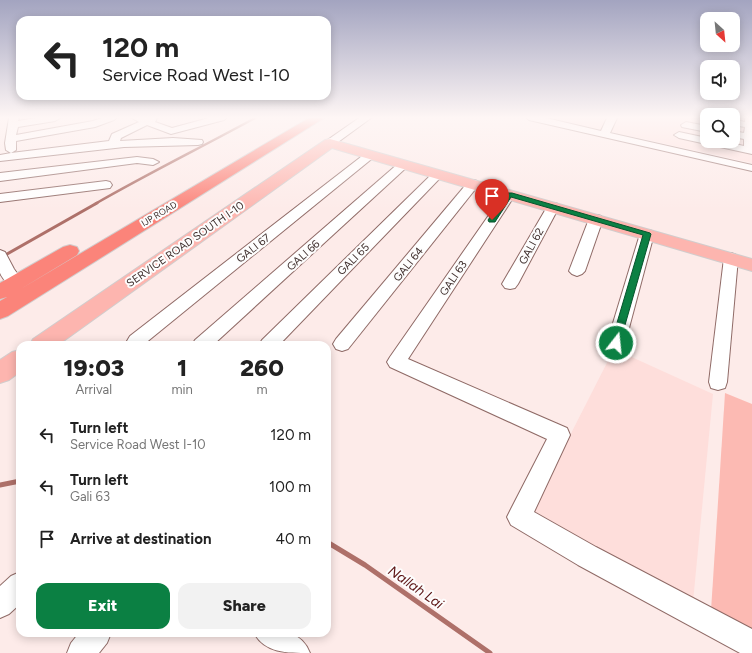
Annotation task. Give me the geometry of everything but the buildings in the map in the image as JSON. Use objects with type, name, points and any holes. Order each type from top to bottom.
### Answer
[{"type":"highway","name":"IJP ROAD","points":[[0,292],[11,277],[242,148]]},
{"type":"highway","name":"IJP ROAD","points":[[0,311],[268,148]]},
{"type":"main road","name":"SERVICE ROAD SOUTH I-10","points":[[46,341],[322,148]]},
{"type":"main road","points":[[348,148],[752,264]]},
{"type":"main road","points":[[0,373],[16,362]]},
{"type":"street","points":[[1,179],[12,156],[13,148]]},
{"type":"street","points":[[0,158],[75,148]]},
{"type":"street","points":[[664,148],[752,168]]},
{"type":"street","name":"GALI 67","points":[[136,341],[370,155]]},
{"type":"street","points":[[1,179],[82,166],[137,160],[153,162]]},
{"type":"street","name":"GALI 66","points":[[205,341],[404,164]]},
{"type":"street","points":[[74,188],[82,166]]},
{"type":"street","name":"GALI 65","points":[[272,341],[438,174]]},
{"type":"street","name":"GALI 64","points":[[342,344],[473,184]]},
{"type":"street","points":[[0,198],[106,185]]},
{"type":"street","name":"GALI 63","points":[[509,195],[396,362],[560,435],[519,517],[594,560],[752,644]]},
{"type":"street","name":"GALI 62","points":[[510,284],[553,207]]},
{"type":"street","points":[[577,271],[596,220]]},
{"type":"street","points":[[616,343],[647,234]]},
{"type":"street","points":[[0,255],[11,277]]},
{"type":"street","points":[[718,382],[731,258]]},
{"type":"street","points":[[0,605],[16,589]]},
{"type":"street","points":[[81,653],[94,637]]},
{"type":"street","points":[[274,637],[296,653]]},
{"type":"shaded area","points":[[686,148],[752,148],[752,163]]},
{"type":"shaded area","points":[[614,349],[713,394],[693,602],[532,510]]},
{"type":"shaded area","points":[[725,393],[752,404],[752,632],[711,611]]},
{"type":"waterway","points":[[95,204],[197,148]]},
{"type":"waterway","points":[[0,258],[97,203]]},
{"type":"waterway","name":"Nallah Lai","points":[[0,485],[16,482]]},
{"type":"waterway","name":"Nallah Lai","points":[[331,544],[365,565],[490,653]]},
{"type":"route","points":[[492,220],[509,195],[647,234],[616,343]]}]
